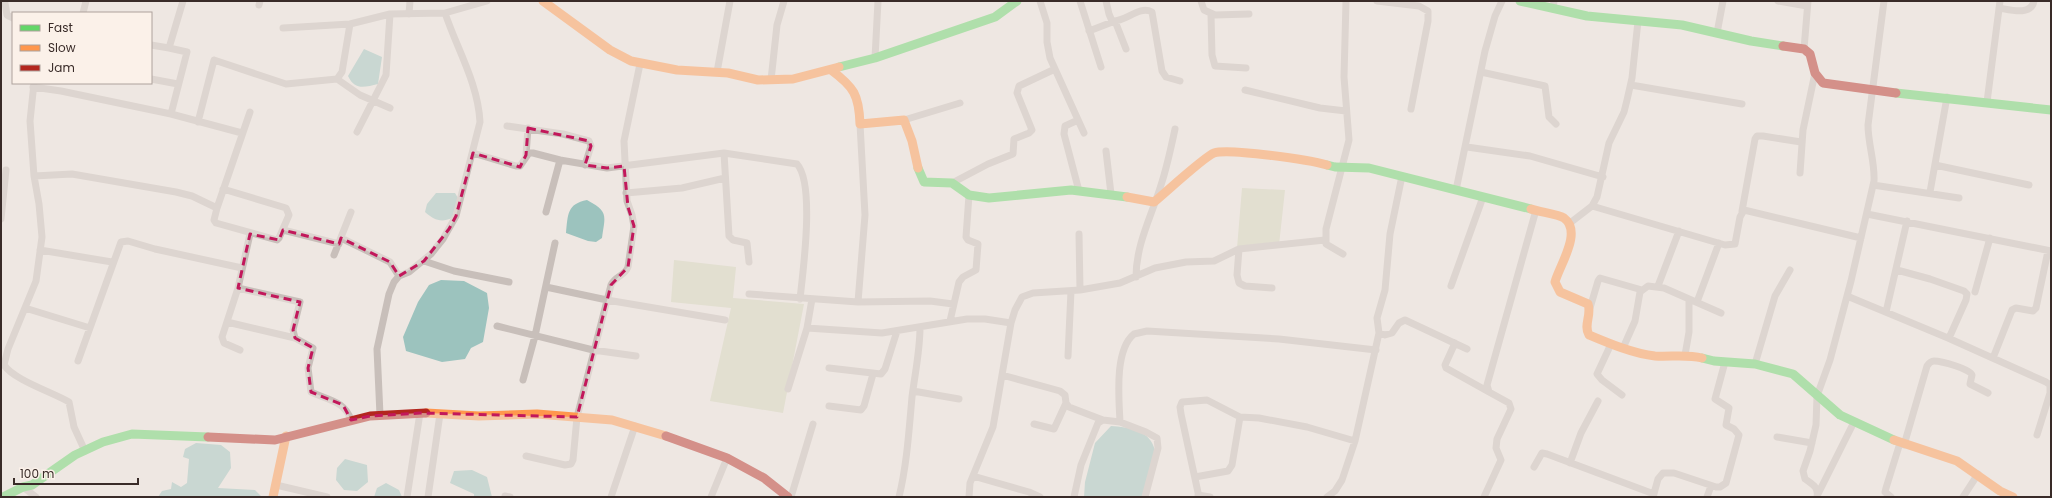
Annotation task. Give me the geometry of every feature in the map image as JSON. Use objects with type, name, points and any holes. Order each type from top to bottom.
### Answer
[{"type":"street","points":[[6,10],[9,1]]},
{"type":"street","points":[[83,12],[86,1]]},
{"type":"street","points":[[169,48],[183,1]]},
{"type":"street","points":[[409,14],[410,1]]},
{"type":"street","points":[[283,28],[350,24],[390,14],[444,13],[487,1]]},
{"type":"street","points":[[543,1],[610,50],[630,61],[677,70],[717,72],[758,80],[793,79],[875,58],[996,17],[1017,1]]},
{"type":"street","points":[[717,72],[730,1]]},
{"type":"street","points":[[772,80],[777,25],[784,1]]},
{"type":"street","points":[[875,58],[878,1]]},
{"type":"street","points":[[1040,1],[1047,23],[1048,49],[1055,69],[1084,134]]},
{"type":"street","points":[[1080,1],[1101,67]]},
{"type":"street","points":[[1106,1],[1110,18],[1115,21],[1126,49]]},
{"type":"street","points":[[1201,1],[1204,10],[1211,15],[1249,14]]},
{"type":"street","points":[[1343,254],[1326,244],[1325,240],[1326,229],[1349,140],[1344,77],[1346,1]]},
{"type":"street","points":[[1377,1],[1419,6],[1428,11],[1428,21],[1411,109]]},
{"type":"street","points":[[1456,190],[1491,29],[1502,1]]},
{"type":"street","points":[[1520,1],[1554,5],[1587,16],[1682,25],[1804,49],[1810,54],[1815,73],[1823,83],[2051,110]]},
{"type":"street","points":[[1717,33],[1723,1]]},
{"type":"street","points":[[1778,1],[1807,4],[1804,49]]},
{"type":"street","points":[[1817,496],[1815,486],[1804,479],[1803,475],[1816,425],[1817,396],[1830,360],[1847,296],[1873,185],[1875,172],[1869,145],[1868,125],[1884,1]]},
{"type":"street","points":[[1987,102],[2000,5],[2027,11],[2032,8],[2034,1]]},
{"type":"street","points":[[1,2],[5,3],[7,15],[12,18]]},
{"type":"street","points":[[1089,31],[1143,10],[1152,12],[1162,71],[1166,77],[1180,81]]},
{"type":"street","points":[[380,415],[378,349],[389,294],[394,282],[399,276],[424,260],[443,238],[456,216],[480,122],[479,111],[471,79],[444,13]]},
{"type":"street","points":[[357,132],[386,75],[390,14]]},
{"type":"street","points":[[1211,15],[1212,55],[1215,66],[1246,68]]},
{"type":"street","points":[[1570,223],[1592,206],[1597,197],[1603,177],[1609,143],[1624,112],[1630,85],[1638,21]]},
{"type":"street","points":[[337,79],[342,72],[350,24]]},
{"type":"street","points":[[152,45],[186,52],[172,114]]},
{"type":"street","points":[[198,122],[214,60],[286,84],[337,79],[351,90],[390,108]]},
{"type":"street","points":[[526,456],[565,465],[571,464],[577,417],[593,350],[612,282],[626,272],[628,267],[634,226],[632,215],[628,207],[626,192],[624,141],[626,124],[640,64]]},
{"type":"street","points":[[904,120],[912,141],[919,174],[924,182],[952,183],[988,164],[1013,154],[1014,139],[1029,134],[1032,130],[1017,93],[1019,86],[1055,69]]},
{"type":"street","points":[[831,70],[845,80],[856,92],[860,110],[865,215],[858,302]]},
{"type":"street","points":[[1481,72],[1546,86],[1549,117],[1556,124]]},
{"type":"street","points":[[1800,173],[1802,142],[1815,73]]},
{"type":"street","points":[[152,79],[178,84]]},
{"type":"street","points":[[85,451],[74,427],[69,402],[7,370],[3,359],[36,281],[42,237],[40,204],[34,176],[30,121],[34,85],[172,114],[242,133]]},
{"type":"street","points":[[1630,85],[1742,104]]},
{"type":"street","points":[[1245,90],[1320,108],[1346,111]]},
{"type":"street","points":[[1930,192],[1947,97]]},
{"type":"street","points":[[860,124],[904,120],[960,103]]},
{"type":"street","points":[[223,189],[286,208],[288,215],[283,230],[277,240],[250,234],[214,222],[223,189],[250,112]]},
{"type":"street","points":[[1078,120],[1067,124],[1064,129],[1079,191]]},
{"type":"street","points":[[507,126],[563,134],[589,141],[591,146],[585,164]]},
{"type":"street","points":[[473,153],[520,166],[526,155],[528,128]]},
{"type":"street","points":[[1136,277],[1140,248],[1154,202],[1161,187],[1176,129]]},
{"type":"street","points":[[1592,206],[1719,243],[1732,245],[1735,244],[1755,139],[1757,136],[1802,142]]},
{"type":"street","points":[[1466,148],[1530,156],[1603,177]]},
{"type":"street","points":[[1106,151],[1111,194]]},
{"type":"street","points":[[1154,202],[1213,153],[1228,152],[1313,161],[1335,167],[1369,168],[1402,176],[1564,218],[1570,223],[1572,232],[1570,244],[1556,279],[1556,286],[1559,291],[1584,301],[1590,308]]},
{"type":"street","points":[[526,155],[533,153],[560,160],[607,168],[724,153],[797,164],[801,168],[805,189],[807,214],[800,299]]},
{"type":"street","points":[[724,153],[729,236],[733,240],[747,243],[749,262]]},
{"type":"street","points":[[546,212],[560,160]]},
{"type":"street","points":[[1935,165],[2029,186]]},
{"type":"street","points":[[1,218],[6,170]]},
{"type":"street","points":[[34,176],[72,174],[176,192],[192,196],[217,208]]},
{"type":"street","points":[[1327,497],[1335,491],[1342,480],[1355,441],[1376,350],[1379,333],[1377,313],[1385,290],[1390,234],[1402,176]]},
{"type":"street","points":[[626,192],[669,190],[725,178]]},
{"type":"street","points":[[952,183],[969,195],[989,198],[1079,191],[1111,194],[1154,202]]},
{"type":"street","points":[[1873,185],[1930,192],[1959,198]]},
{"type":"street","points":[[950,321],[959,282],[976,270],[978,265],[978,244],[968,240],[966,237],[969,195]]},
{"type":"street","points":[[1451,286],[1483,197]]},
{"type":"street","points":[[1490,392],[1487,389],[1488,381],[1536,210]]},
{"type":"street","points":[[1742,212],[1748,210],[1861,238]]},
{"type":"street","points":[[334,255],[351,212]]},
{"type":"street","points":[[1866,214],[1907,221],[2049,251],[2036,308],[2033,311],[2016,308],[2012,310],[1993,358]]},
{"type":"street","points":[[1886,312],[1897,270],[1907,221]]},
{"type":"street","points":[[283,230],[340,241],[390,262],[399,276]]},
{"type":"street","points":[[1658,286],[1679,231]]},
{"type":"street","points":[[240,350],[224,344],[222,340],[238,288],[250,234]]},
{"type":"street","points":[[1079,234],[1080,290]]},
{"type":"street","points":[[1975,292],[1990,238]]},
{"type":"street","points":[[78,360],[118,244],[123,240],[193,258],[242,268]]},
{"type":"street","points":[[969,497],[973,476],[993,427],[1011,323],[1019,302],[1026,294],[1080,290],[1120,283],[1155,268],[1170,264],[1214,261],[1239,249],[1325,240]]},
{"type":"street","points":[[523,380],[535,336],[555,243]]},
{"type":"street","points":[[1697,302],[1719,243]]},
{"type":"street","points":[[1239,249],[1237,275],[1239,283],[1245,286],[1272,288]]},
{"type":"street","points":[[40,250],[112,262]]},
{"type":"street","points":[[424,260],[454,271],[509,282]]},
{"type":"street","points":[[1755,364],[1775,296],[1790,270]]},
{"type":"street","points":[[1897,270],[1930,279],[1964,291],[1966,294],[1966,300],[1949,338]]},
{"type":"street","points":[[1642,290],[1600,278],[1590,308],[1587,332],[1611,344],[1654,356],[1685,355],[1725,362],[1755,364],[1779,369],[1793,374],[1840,415],[1902,444],[1957,461],[1978,474],[2000,491],[2013,497]]},
{"type":"street","points":[[1623,348],[1635,321],[1639,295],[1642,290],[1648,286],[1658,286],[1721,313]]},
{"type":"street","points":[[546,287],[607,300],[726,320]]},
{"type":"street","points":[[238,288],[300,302],[293,330],[295,338]]},
{"type":"street","points":[[1068,356],[1071,290]]},
{"type":"street","points":[[749,294],[800,299],[858,302],[930,301],[953,304]]},
{"type":"street","points":[[1847,296],[1949,338],[2050,384],[2050,393],[2037,436]]},
{"type":"street","points":[[1685,355],[1689,332],[1689,298]]},
{"type":"street","points":[[788,389],[807,328],[812,299]]},
{"type":"street","points":[[25,308],[90,328]]},
{"type":"street","points":[[807,328],[861,332],[897,331],[950,321],[985,319],[1011,323]]},
{"type":"street","points":[[1379,333],[1385,335],[1392,333],[1401,321],[1405,320],[1467,349]]},
{"type":"street","points":[[227,322],[295,338],[313,348],[308,368],[311,392],[343,406],[348,411],[351,420]]},
{"type":"street","points":[[497,326],[593,350],[636,356]]},
{"type":"street","points":[[899,497],[904,478],[913,391],[920,353],[920,327]]},
{"type":"street","points":[[829,368],[881,374],[885,370],[897,331]]},
{"type":"street","points":[[1120,422],[1120,374],[1127,343],[1130,337],[1138,332],[1280,339],[1376,350]]},
{"type":"street","points":[[1455,343],[1447,359],[1446,368],[1509,403],[1511,409],[1497,439],[1496,448],[1501,460],[1484,497]]},
{"type":"street","points":[[1611,344],[1597,374],[1602,380],[1622,395]]},
{"type":"street","points":[[1891,497],[1886,492],[1886,488],[1902,444],[1926,366],[1929,362],[1937,361],[1968,370],[1972,375],[1970,384],[1988,393]]},
{"type":"street","points":[[1534,467],[1542,453],[1570,462],[1653,495],[1660,475],[1668,472],[1711,486],[1720,487],[1726,483],[1738,436],[1734,429],[1726,425],[1728,408],[1715,399],[1725,362]]},
{"type":"street","points":[[829,406],[861,410],[864,406],[873,374]]},
{"type":"street","points":[[1002,375],[1060,392],[1065,395],[1066,403],[1054,429],[1034,424]]},
{"type":"street","points":[[913,391],[959,399]]},
{"type":"street","points":[[1210,497],[1199,496],[1180,404],[1184,401],[1207,400],[1240,417],[1259,418],[1300,426],[1355,441]]},
{"type":"street","points":[[1570,462],[1581,433],[1598,401]]},
{"type":"street","points":[[1066,403],[1069,407],[1103,420],[1120,422],[1157,438],[1158,448],[1145,497]]},
{"type":"street","points":[[407,497],[420,413]]},
{"type":"street","points":[[2,496],[23,487],[32,485],[75,455],[103,442],[132,434],[274,440],[351,420],[380,415],[420,413],[479,416],[537,414],[612,420],[658,433],[728,458],[764,478],[788,497]]},
{"type":"street","points":[[428,497],[440,414]]},
{"type":"street","points":[[1194,477],[1228,471],[1232,465],[1240,417]]},
{"type":"street","points":[[1074,497],[1081,465],[1095,429],[1098,423],[1103,420]]},
{"type":"street","points":[[1817,496],[1854,422]]},
{"type":"street","points":[[791,497],[813,424]]},
{"type":"street","points":[[611,497],[634,426]]},
{"type":"street","points":[[274,497],[286,436]]},
{"type":"street","points":[[1777,437],[1812,443]]},
{"type":"street","points":[[711,497],[728,458]]},
{"type":"street","points":[[1963,497],[1978,474]]},
{"type":"street","points":[[973,476],[1029,492],[1040,497]]},
{"type":"street","points":[[276,485],[326,497]]},
{"type":"street","points":[[1707,497],[1711,486]]},
{"type":"street","points":[[23,487],[36,497]]},
{"type":"highlighted area","points":[[528,128],[589,141],[591,146],[585,165],[607,168],[624,166],[628,207],[634,226],[628,267],[611,285],[577,417],[420,413],[370,416],[351,420],[343,405],[311,392],[308,368],[313,348],[295,338],[293,330],[300,302],[238,288],[250,234],[279,240],[283,230],[339,244],[341,238],[390,262],[399,276],[424,261],[449,229],[456,216],[473,153],[520,167],[526,155]]},
{"type":"green space","points":[[1242,188],[1285,190],[1279,245],[1237,248]]},
{"type":"green space","points":[[674,260],[736,267],[733,298],[804,304],[783,413],[710,401],[731,308],[671,302]]},
{"type":"water","points":[[364,49],[382,57],[378,84],[361,87],[354,84],[348,76]]},
{"type":"water","points":[[436,193],[455,193],[458,198],[452,218],[438,220],[425,212],[427,204]]},
{"type":"water","points":[[587,200],[599,208],[604,215],[602,238],[596,242],[588,241],[566,233],[568,215],[572,207]]},
{"type":"water","points":[[441,280],[464,281],[487,293],[489,308],[483,342],[471,348],[465,359],[442,362],[406,351],[403,337],[418,302],[429,285]]},
{"type":"water","points":[[1111,426],[1125,427],[1138,431],[1149,438],[1153,444],[1155,451],[1142,497],[1084,497],[1085,482],[1095,443]]},
{"type":"water","points":[[196,443],[221,445],[230,452],[231,468],[218,488],[255,490],[262,497],[158,497],[162,491],[171,489],[172,482],[181,487],[187,483],[189,459],[183,457],[185,449]]},
{"type":"water","points":[[345,459],[367,465],[368,482],[357,491],[344,490],[336,480],[337,468]]},
{"type":"water","points":[[472,470],[487,477],[492,497],[474,497],[474,494],[450,483],[454,471]]},
{"type":"water","points":[[386,483],[399,490],[402,497],[374,497],[377,488]]},
{"type":"traffic: fast","points":[[839,67],[875,58],[995,17],[1017,1]]},
{"type":"traffic: fast","points":[[1520,1],[1587,16],[1682,25],[1751,41],[1783,46]]},
{"type":"traffic: fast","points":[[1896,93],[2051,110]]},
{"type":"traffic: fast","points":[[1327,165],[1335,167],[1369,168],[1531,209]]},
{"type":"traffic: fast","points":[[918,168],[924,182],[952,183],[969,195],[989,198],[1071,190],[1127,197]]},
{"type":"traffic: fast","points":[[1702,358],[1714,361],[1755,364],[1793,374],[1840,415],[1894,440]]},
{"type":"traffic: fast","points":[[3,497],[23,487],[32,485],[75,455],[103,442],[132,434],[208,437]]},
{"type":"traffic: slow","points":[[543,1],[610,50],[631,61],[677,70],[728,73],[758,80],[793,79],[839,67]]},
{"type":"traffic: slow","points":[[831,70],[854,92],[858,106],[860,124],[904,120],[912,141],[918,168]]},
{"type":"traffic: slow","points":[[1127,197],[1154,202],[1214,153],[1252,153],[1327,165]]},
{"type":"traffic: slow","points":[[1531,209],[1564,218],[1569,224],[1571,240],[1555,282],[1560,292],[1588,304],[1589,312],[1587,331],[1589,335],[1621,348],[1647,355],[1690,356],[1702,358]]},
{"type":"traffic: slow","points":[[426,413],[479,416],[537,414],[612,420],[666,436]]},
{"type":"traffic: slow","points":[[273,497],[286,436]]},
{"type":"traffic: slow","points":[[1894,440],[1957,461],[2000,491],[2013,497]]},
{"type":"traffic: jam","points":[[1783,46],[1804,49],[1810,54],[1815,73],[1823,83],[1896,93]]},
{"type":"traffic: jam","points":[[208,437],[275,440],[370,416],[426,413]]},
{"type":"traffic: jam","points":[[666,436],[727,458],[764,478],[788,497]]}]
